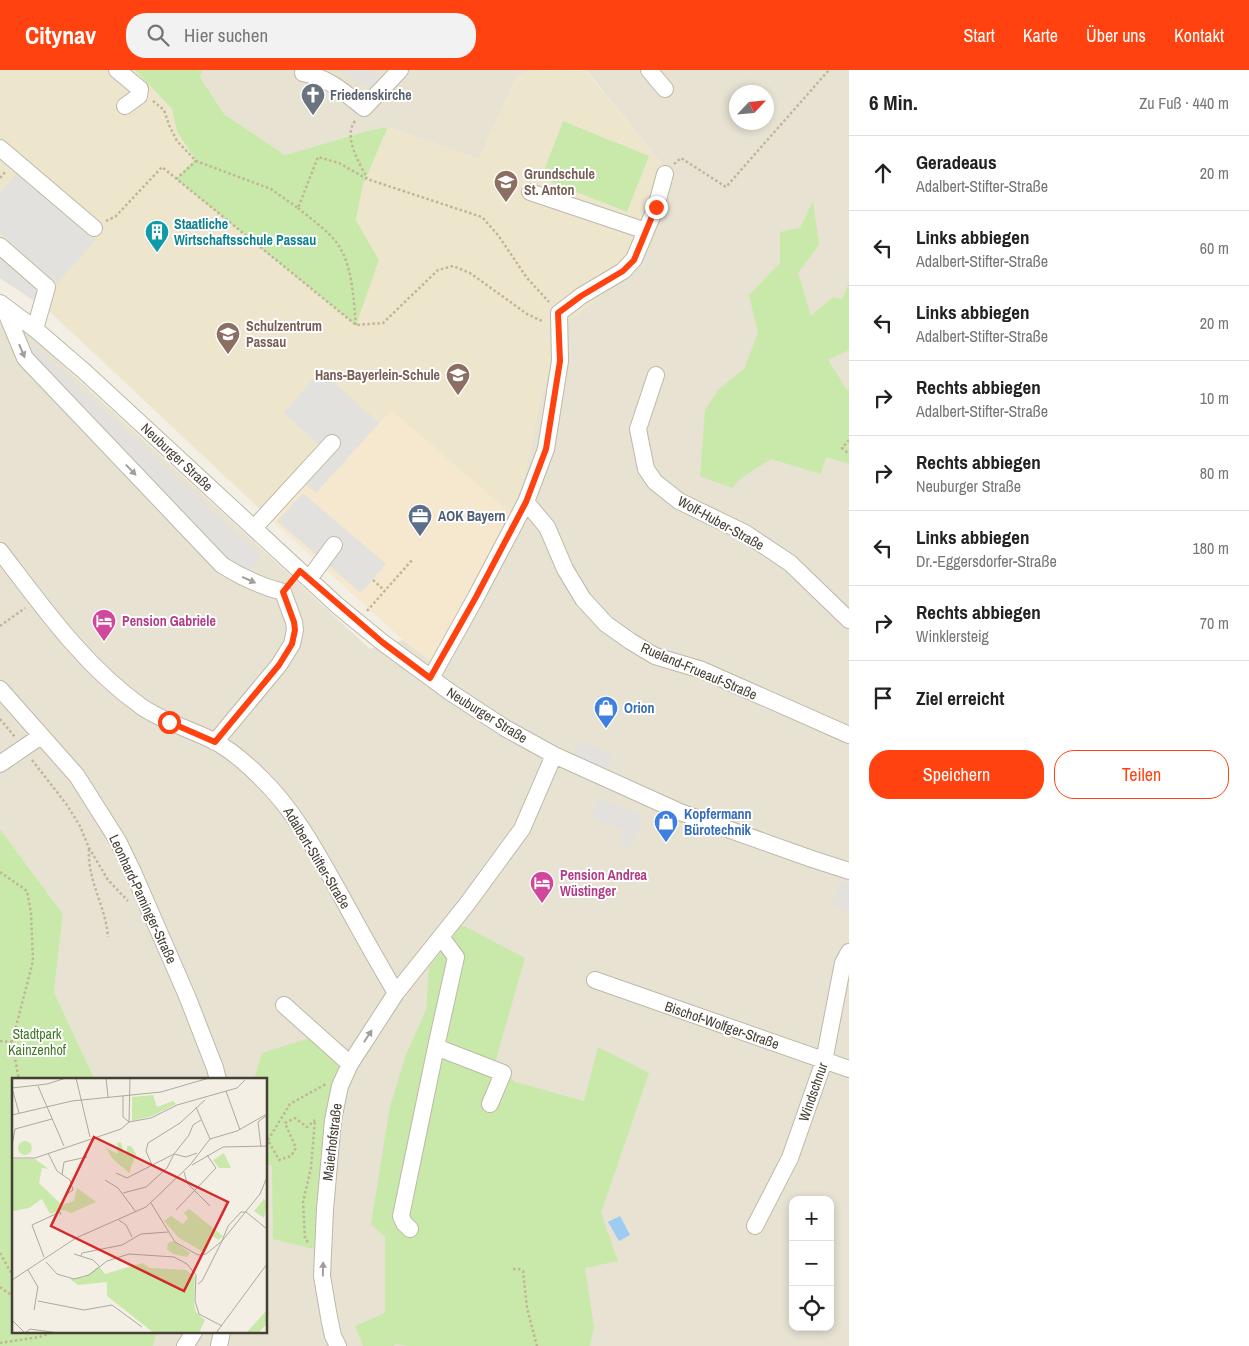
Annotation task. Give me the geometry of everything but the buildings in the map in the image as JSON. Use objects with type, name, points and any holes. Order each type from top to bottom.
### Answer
[{"type":"street","points":[[117,70],[140,89],[139,96],[126,106]]},
{"type":"street","points":[[304,73],[334,84],[364,108],[400,70]]},
{"type":"street","points":[[649,70],[665,89]]},
{"type":"street","points":[[0,148],[94,228]]},
{"type":"street","points":[[430,678],[476,597],[526,502],[546,449],[560,361],[558,313],[581,296],[623,271],[634,260],[656,207],[665,174]]},
{"type":"street","points":[[530,192],[646,231]]},
{"type":"street","points":[[0,246],[47,287],[36,329]]},
{"type":"street","name":"Neuburger Straße","points":[[2,304],[36,329],[92,378],[304,575],[382,642],[430,678],[505,728],[554,755],[680,812],[849,871]]},
{"type":"street","name":"Neuburger Straße","points":[[2,304],[25,358],[222,565],[243,578],[266,588],[283,592]]},
{"type":"street","name":"Wolf-Huber-Straße","points":[[656,375],[638,429],[646,469],[655,482],[679,502],[745,534],[790,564],[849,620]]},
{"type":"street","points":[[254,528],[332,443]]},
{"type":"street","name":"Rueland-Frueauf-Straße","points":[[526,502],[547,527],[565,569],[583,599],[606,624],[655,656],[702,670],[849,735]]},
{"type":"street","points":[[215,742],[279,665],[292,644],[295,630],[294,622],[283,592],[304,575],[334,545]]},
{"type":"street","name":"Adalbert-Stifter-Straße","points":[[0,551],[63,631],[119,690],[144,708],[169,722],[215,742],[237,757],[260,777],[292,814],[322,862],[396,993]]},
{"type":"street","name":"Leonhard-Paminger-Straße","points":[[0,689],[77,776],[118,841],[187,996],[218,1078]]},
{"type":"street","points":[[0,764],[41,736]]},
{"type":"street","name":"Maierhofstraße","points":[[338,1346],[333,1336],[322,1276],[325,1209],[333,1120],[338,1093],[350,1064],[396,993],[468,904],[522,829],[554,755]]},
{"type":"street","points":[[410,1230],[404,1223],[402,1216],[456,957],[441,937]]},
{"type":"street","name":"Windschnur","points":[[755,1226],[790,1158],[824,1061],[843,963],[849,952]]},
{"type":"street","name":"Bischof-Wolfger-Straße","points":[[595,980],[849,1069]]},
{"type":"street","points":[[284,1005],[350,1064]]},
{"type":"street","points":[[436,1047],[503,1073],[490,1104]]},
{"type":"street","points":[[185,1346],[193,1334]]},
{"type":"path","points":[[665,174],[681,158],[726,187],[829,70]]},
{"type":"path","points":[[140,89],[164,110],[169,126],[177,141],[196,161],[271,189],[298,208],[332,237],[342,252],[349,271],[356,325]]},
{"type":"path","points":[[364,108],[352,126],[350,134],[356,156],[367,179]]},
{"type":"path","points":[[298,208],[318,157],[339,163],[367,179],[482,217],[498,235],[527,278],[558,313]]},
{"type":"path","points":[[176,179],[196,161]]},
{"type":"path","points":[[94,228],[116,216],[162,167],[356,325],[383,323],[438,270],[453,266],[470,272],[527,314],[560,330]]},
{"type":"path","points":[[849,440],[842,448],[847,452],[849,451]]},
{"type":"path","points":[[367,612],[413,559]]},
{"type":"path","points":[[373,580],[385,591]]},
{"type":"path","points":[[0,626],[26,607]]},
{"type":"path","points":[[0,719],[67,805],[108,880]]},
{"type":"path","points":[[89,848],[88,864],[107,924],[108,937]]},
{"type":"path","points":[[0,872],[27,891],[32,913],[33,961],[12,1042],[19,1078]]},
{"type":"path","points":[[0,1041],[12,1042]]},
{"type":"path","points":[[268,1139],[290,1104],[327,1083],[338,1093],[307,1128],[295,1118],[285,1123],[296,1148],[291,1156],[279,1160],[268,1143]]},
{"type":"path","points":[[0,1254],[12,1275]]},
{"type":"path","points":[[513,1269],[523,1270],[527,1308],[537,1346]]},
{"type":"path","points":[[0,1288],[12,1296]]},
{"type":"path","points":[[0,1343],[47,1334]]},
{"type":"shaded area","points":[[0,70],[135,70],[172,109],[177,132],[195,160],[176,180],[379,260],[356,220],[363,185],[388,127],[479,159],[516,78],[530,70],[586,71],[664,167],[625,278],[559,329],[539,406],[516,518],[391,410],[316,493],[299,479],[266,515],[50,312],[0,278]]},
{"type":"shaded area","points":[[203,70],[530,70],[516,78],[479,159],[388,127],[371,130],[285,155],[224,114],[200,77]]},
{"type":"shaded area","points":[[341,70],[371,70],[369,73],[379,79],[373,89]]},
{"type":"shaded area","points":[[582,70],[849,70],[849,1346],[153,1346],[156,1334],[268,1334],[268,1078],[94,1078],[54,992],[63,914],[0,829],[0,313],[31,336],[370,649],[403,640],[437,666],[516,518],[539,406],[559,329],[664,167],[587,71]]},
{"type":"shaded area","points":[[19,171],[96,240],[57,284],[0,233],[0,192]]},
{"type":"shaded area","points":[[0,254],[41,289],[34,300],[0,278]]},
{"type":"shaded area","points":[[33,345],[261,556],[243,578],[25,358]]},
{"type":"shaded area","points":[[321,370],[379,423],[316,493],[299,479],[325,450],[284,413]]},
{"type":"shaded area","points":[[391,410],[516,518],[437,666],[403,640],[266,515],[299,479],[316,493]]},
{"type":"shaded area","points":[[303,493],[386,564],[361,593],[277,521]]},
{"type":"shaded area","points":[[580,740],[613,755],[605,774],[571,760]]},
{"type":"shaded area","points":[[599,798],[643,816],[630,848],[619,843],[624,830],[592,817]]},
{"type":"shaded area","points":[[840,882],[849,885],[849,911],[832,906]]},
{"type":"green space","points":[[135,70],[203,70],[200,77],[224,114],[285,155],[371,130],[388,127],[363,185],[356,220],[379,260],[356,325],[176,179],[195,159],[177,132],[172,109]]},
{"type":"green space","points":[[563,121],[649,156],[627,212],[541,178]]},
{"type":"green space","points":[[813,201],[819,245],[798,273],[811,316],[833,297],[842,299],[849,283],[849,350],[828,360],[847,390],[849,389],[849,464],[826,457],[821,474],[771,459],[741,478],[732,488],[700,476],[705,410],[719,389],[744,369],[758,333],[749,295],[780,263],[780,232],[800,228]]},
{"type":"green space","name":"Stadtpark Kainzenhof","points":[[0,829],[63,914],[54,992],[94,1078],[12,1078],[12,1334],[156,1334],[153,1346],[0,1346]]},
{"type":"green space","points":[[462,925],[525,958],[495,1063],[515,1082],[584,1101],[598,1047],[649,1073],[601,1213],[618,1261],[585,1268],[594,1327],[590,1346],[408,1346],[395,1344],[394,1346],[363,1346],[355,1326],[385,1313],[385,1237],[371,1224],[390,1106],[406,1055],[426,1010],[429,967]]},
{"type":"green space","points":[[310,1038],[344,1065],[326,1119],[314,1249],[273,1239],[272,1165],[268,1165],[268,1078],[255,1078],[262,1053]]},
{"type":"water","points":[[620,1216],[630,1235],[619,1241],[608,1222]]},
{"type":"place","name":"Friedenskirche","points":[[313,116]]},
{"type":"place","name":"Grundschule St. Anton","points":[[506,203]]},
{"type":"place","name":"Staatliche Wirtschaftsschule Passau","points":[[157,253]]},
{"type":"place","name":"Schulzentrum Passau","points":[[228,355]]},
{"type":"place","name":"Hans-Bayerlein-Schule","points":[[458,396]]},
{"type":"place","name":"AOK Bayern","points":[[420,537]]},
{"type":"place","name":"Pension Gabriele","points":[[104,642]]},
{"type":"place","name":"Orion","points":[[606,729]]},
{"type":"place","name":"Kopfermann Bürotechnik","points":[[666,843]]},
{"type":"place","name":"Pension Andrea Wüstinger","points":[[542,904]]},
{"type":"route","points":[[169,722],[215,742],[279,665],[292,644],[295,630],[294,622],[283,592],[300,571],[338,606],[430,678],[476,597],[526,502],[546,449],[560,361],[558,313],[581,296],[623,271],[634,260],[656,207]]}]
